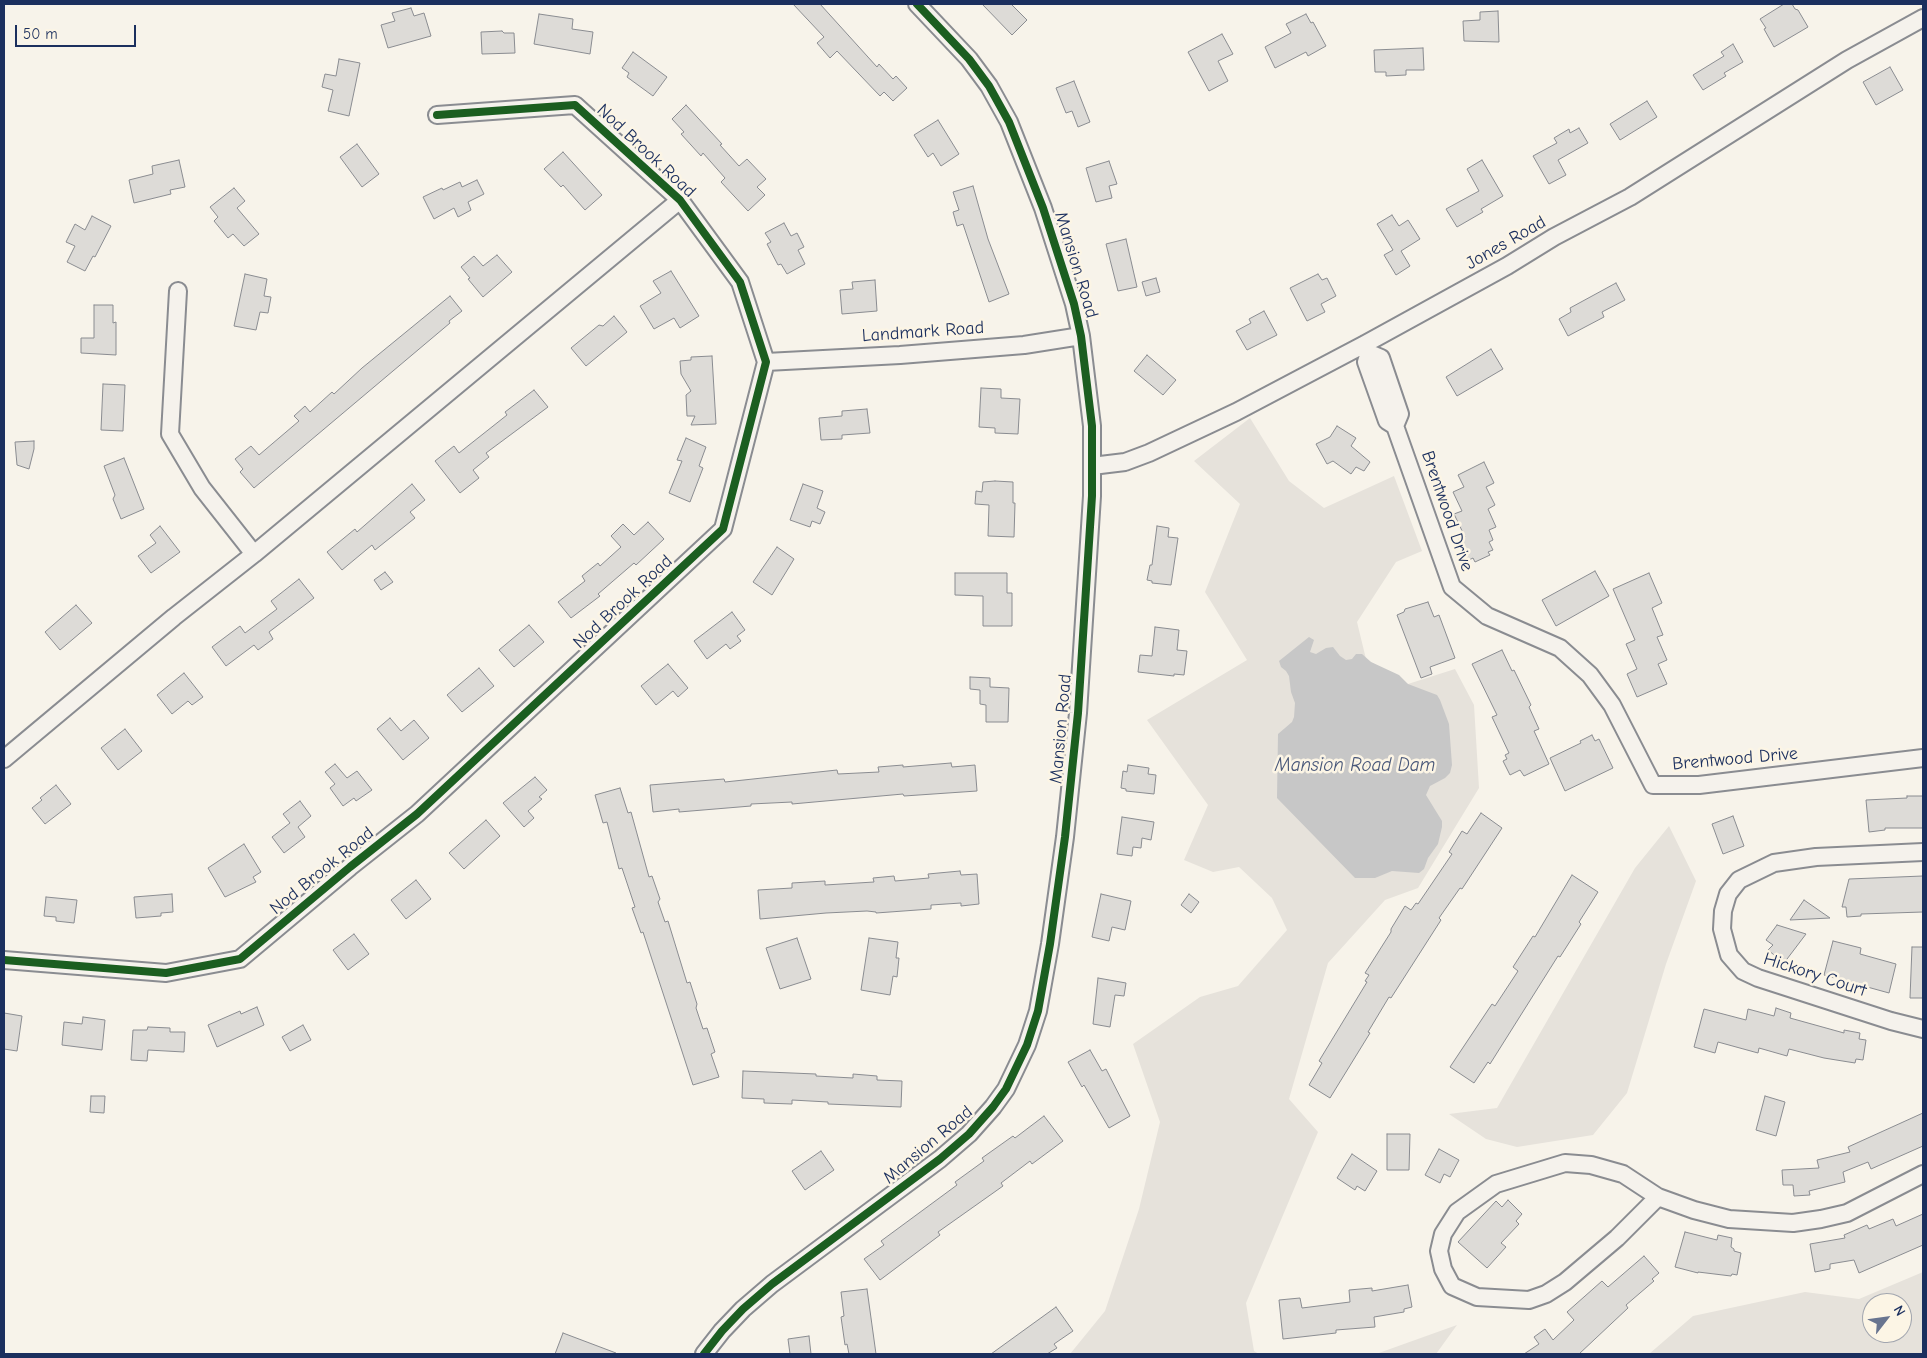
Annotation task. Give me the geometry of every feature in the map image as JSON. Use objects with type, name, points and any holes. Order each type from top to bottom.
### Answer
[{"type":"street","name":"Mansion Road","points":[[704,1354],[722,1331],[765,1290],[912,1180],[969,1134],[1006,1089],[1028,1045],[1038,1011],[1045,972],[1065,836],[1080,690],[1092,466],[1092,426],[1081,336],[1074,304],[1043,208],[1009,122],[989,86],[969,59],[917,4]]},
{"type":"street","name":"Jones Road","points":[[1092,466],[1125,462],[1149,454],[1367,349],[1630,197],[1847,60],[1923,18]]},
{"type":"street","name":"Nod Brook Road","points":[[4,960],[166,972],[240,958],[350,866],[417,814],[723,529],[766,362],[740,282],[680,200],[575,105],[437,115]]},
{"type":"street","name":"Nod Brook Road","points":[[4,759],[680,200]]},
{"type":"street","points":[[178,291],[170,434],[202,488],[254,554]]},
{"type":"street","name":"Landmark Road","points":[[766,362],[900,355],[1024,345],[1081,336]]},
{"type":"street","name":"Brentwood Drive","points":[[1367,349],[1381,358],[1400,414],[1395,426],[1452,588],[1487,616],[1560,648],[1590,675],[1612,705],[1652,785],[1699,785],[1923,758]]},
{"type":"street","name":"Hickory Court","points":[[1923,852],[1816,857],[1774,863],[1739,880],[1728,894],[1723,911],[1722,929],[1729,955],[1742,971],[1863,1012],[1923,1029]]},
{"type":"street","points":[[1658,1197],[1617,1238],[1565,1282],[1546,1294],[1529,1300],[1477,1297],[1452,1286],[1443,1269],[1439,1251],[1443,1234],[1457,1212],[1496,1184],[1565,1163],[1591,1165],[1623,1174],[1658,1197],[1729,1220],[1793,1223],[1821,1220],[1847,1213],[1923,1174]]},
{"type":"shaded area","points":[[1250,418],[1289,481],[1324,508],[1394,476],[1422,551],[1396,562],[1357,622],[1366,659],[1408,684],[1455,669],[1474,705],[1479,788],[1418,888],[1385,900],[1328,963],[1289,1099],[1318,1132],[1246,1303],[1254,1351],[1259,1354],[1070,1354],[1105,1311],[1139,1209],[1160,1122],[1133,1044],[1200,997],[1238,986],[1287,930],[1272,898],[1239,867],[1213,872],[1184,860],[1208,805],[1147,720],[1247,660],[1205,592],[1240,504],[1194,461]]},
{"type":"shaded area","points":[[1669,826],[1696,881],[1666,964],[1627,1093],[1593,1135],[1517,1147],[1486,1139],[1449,1114],[1497,1108],[1635,868]]},
{"type":"shaded area","points":[[1923,1272],[1923,1354],[1649,1354],[1693,1316],[1805,1292],[1859,1299],[1862,1298],[1862,1343],[1912,1343],[1912,1293],[1873,1293]]},
{"type":"shaded area","points":[[1457,1325],[1436,1354],[1376,1354]]},
{"type":"water","name":"Mansion Road Dam","points":[[1309,637],[1314,640],[1310,652],[1316,654],[1326,648],[1333,647],[1346,660],[1352,659],[1356,654],[1362,654],[1371,662],[1399,675],[1408,684],[1437,695],[1440,700],[1449,724],[1452,765],[1450,773],[1430,786],[1426,795],[1442,821],[1442,827],[1438,844],[1428,858],[1424,869],[1419,873],[1392,871],[1375,878],[1355,878],[1277,798],[1278,734],[1292,722],[1295,703],[1291,692],[1289,676],[1281,667],[1279,661]]},
{"type":"building","points":[[793,4],[820,4],[877,67],[879,64],[893,79],[896,76],[907,88],[893,101],[884,92],[880,96],[837,51],[830,58],[817,43],[824,37]]},
{"type":"building","points":[[982,4],[1011,4],[1027,20],[1012,35]]},
{"type":"building","points":[[1784,4],[1792,4],[1808,27],[1774,47],[1760,19]]},
{"type":"building","points":[[411,8],[414,16],[424,13],[431,36],[388,48],[381,25],[395,21],[392,13]]},
{"type":"building","points":[[1498,11],[1499,42],[1464,41],[1463,21],[1480,20],[1480,12]]},
{"type":"building","points":[[539,14],[573,19],[572,29],[593,32],[590,54],[534,44]]},
{"type":"building","points":[[1306,14],[1311,23],[1313,22],[1326,46],[1308,56],[1306,52],[1275,68],[1265,47],[1291,33],[1286,24]]},
{"type":"building","points":[[502,31],[504,33],[514,33],[515,53],[482,54],[481,32]]},
{"type":"building","points":[[1222,34],[1233,54],[1218,61],[1228,81],[1209,91],[1188,52]]},
{"type":"building","points":[[1733,44],[1743,62],[1724,73],[1726,76],[1703,90],[1693,75],[1724,56],[1721,52]]},
{"type":"building","points":[[1423,48],[1424,70],[1406,70],[1406,75],[1386,76],[1386,72],[1375,72],[1374,50]]},
{"type":"building","points":[[633,52],[667,77],[653,96],[627,77],[629,73],[622,68]]},
{"type":"building","points":[[339,59],[360,63],[349,116],[328,111],[333,90],[322,87],[325,74],[336,76]]},
{"type":"building","points":[[1890,67],[1903,90],[1876,105],[1863,82]]},
{"type":"building","points":[[1074,81],[1090,122],[1078,127],[1072,111],[1066,113],[1056,88]]},
{"type":"building","points":[[1647,101],[1657,117],[1620,140],[1610,124]]},
{"type":"building","points":[[686,105],[722,144],[720,145],[739,166],[747,159],[766,179],[757,187],[765,195],[748,211],[721,182],[725,178],[703,153],[701,156],[681,134],[684,132],[672,119]]},
{"type":"building","points":[[938,120],[959,154],[941,166],[933,153],[928,157],[914,135]]},
{"type":"building","points":[[1579,128],[1588,143],[1558,160],[1566,175],[1549,184],[1533,156],[1557,143],[1554,138],[1569,129],[1570,133]]},
{"type":"building","points":[[357,144],[379,174],[362,187],[340,157]]},
{"type":"building","points":[[563,152],[602,195],[585,210],[563,185],[561,187],[544,169]]},
{"type":"building","points":[[179,160],[185,187],[170,190],[171,194],[134,203],[129,180],[153,174],[152,166]]},
{"type":"building","points":[[1482,160],[1503,196],[1481,209],[1483,212],[1457,227],[1446,209],[1479,191],[1467,169]]},
{"type":"building","points":[[1109,161],[1117,184],[1109,186],[1112,198],[1096,202],[1086,168]]},
{"type":"building","points":[[477,180],[484,194],[468,202],[471,210],[458,217],[454,208],[434,219],[423,197],[460,182],[462,187]]},
{"type":"building","points":[[973,186],[988,239],[1009,294],[989,302],[963,224],[957,226],[953,212],[959,210],[953,192]]},
{"type":"building","points":[[234,188],[245,201],[237,208],[259,234],[244,246],[233,234],[228,238],[214,221],[218,217],[210,207]]},
{"type":"building","points":[[1392,215],[1399,226],[1408,220],[1420,239],[1401,251],[1410,266],[1396,275],[1384,255],[1393,250],[1377,224]]},
{"type":"building","points":[[92,216],[111,226],[95,257],[93,256],[85,271],[67,262],[75,246],[66,242],[75,224],[85,230]]},
{"type":"building","points":[[784,223],[791,236],[797,233],[804,247],[798,250],[805,264],[787,274],[781,264],[778,265],[767,244],[771,242],[765,233]]},
{"type":"building","points":[[1126,239],[1137,287],[1118,291],[1106,244]]},
{"type":"building","points":[[497,255],[512,272],[483,297],[461,267],[474,256],[483,266]]},
{"type":"building","points":[[671,271],[699,316],[680,328],[674,318],[654,329],[640,306],[661,293],[653,281]]},
{"type":"building","points":[[245,274],[267,279],[264,296],[271,297],[268,313],[260,312],[256,330],[234,326]]},
{"type":"building","points":[[1318,274],[1322,280],[1327,278],[1336,296],[1321,304],[1325,312],[1307,321],[1290,288]]},
{"type":"building","points":[[1156,278],[1160,292],[1146,296],[1142,282]]},
{"type":"building","points":[[875,280],[877,311],[842,314],[840,290],[853,289],[852,282]]},
{"type":"building","points":[[1616,283],[1625,300],[1602,312],[1604,317],[1568,336],[1559,319],[1571,312],[1570,308]]},
{"type":"building","points":[[450,296],[462,311],[449,321],[450,323],[254,488],[240,472],[243,469],[235,459],[251,446],[259,455],[299,421],[294,416],[305,406],[310,412],[332,392],[334,394],[362,368]]},
{"type":"building","points":[[94,305],[113,305],[113,323],[116,322],[116,355],[81,353],[81,338],[94,338]]},
{"type":"building","points":[[1264,311],[1277,335],[1247,350],[1236,331],[1251,323],[1249,319]]},
{"type":"building","points":[[614,316],[627,332],[586,366],[571,348],[599,325],[603,326]]},
{"type":"building","points":[[1491,349],[1503,369],[1457,396],[1446,377]]},
{"type":"building","points":[[1147,355],[1176,380],[1163,395],[1134,371]]},
{"type":"building","points":[[712,356],[716,424],[691,425],[695,416],[687,416],[686,395],[691,391],[681,374],[680,361],[691,360],[691,357]]},
{"type":"building","points":[[103,384],[125,385],[123,431],[101,430]]},
{"type":"building","points":[[981,388],[1001,389],[1001,398],[1020,399],[1018,434],[995,433],[995,428],[979,427]]},
{"type":"building","points":[[534,390],[548,407],[486,453],[489,457],[473,470],[479,478],[460,493],[435,461],[454,446],[459,453],[507,415],[505,412]]},
{"type":"building","points":[[867,409],[870,433],[842,435],[842,439],[821,440],[819,418],[842,416],[842,411]]},
{"type":"building","points":[[1337,426],[1356,438],[1351,446],[1370,462],[1364,471],[1356,467],[1351,474],[1333,461],[1327,464],[1316,444],[1330,437]]},
{"type":"building","points":[[686,438],[706,447],[699,466],[703,468],[690,502],[669,493],[682,461],[677,460]]},
{"type":"building","points":[[34,441],[29,469],[17,465],[15,442]]},
{"type":"building","points":[[124,458],[144,509],[121,519],[113,499],[115,495],[104,466]]},
{"type":"building","points":[[1484,462],[1494,483],[1486,487],[1495,505],[1488,509],[1496,527],[1489,530],[1493,540],[1489,542],[1493,550],[1488,552],[1490,555],[1475,562],[1473,558],[1465,562],[1460,551],[1464,549],[1459,539],[1465,537],[1454,514],[1462,511],[1453,492],[1464,487],[1458,475]]},
{"type":"building","points":[[983,482],[1013,482],[1013,503],[1015,503],[1014,537],[988,536],[989,505],[975,504],[976,491],[982,492]]},
{"type":"building","points":[[412,484],[425,500],[410,512],[415,518],[375,550],[372,545],[342,570],[327,552],[355,529],[357,532]]},
{"type":"building","points":[[803,484],[823,491],[817,508],[825,512],[820,524],[812,521],[810,527],[790,520]]},
{"type":"building","points":[[648,522],[664,539],[636,565],[634,563],[598,594],[600,596],[571,618],[558,602],[585,581],[582,576],[598,563],[600,566],[621,547],[611,536],[623,524],[634,535]]},
{"type":"building","points":[[160,526],[180,552],[151,573],[138,556],[156,543],[150,535]]},
{"type":"building","points":[[1157,526],[1169,528],[1168,537],[1178,538],[1171,585],[1152,583],[1152,581],[1147,580],[1150,565],[1152,565]]},
{"type":"building","points":[[777,547],[794,559],[772,595],[753,582]]},
{"type":"building","points":[[1595,571],[1609,596],[1556,626],[1542,600]]},
{"type":"building","points":[[385,572],[393,582],[381,590],[374,580]]},
{"type":"building","points":[[955,573],[1007,573],[1007,593],[1012,593],[1012,626],[983,626],[983,596],[955,595]]},
{"type":"building","points":[[1649,573],[1662,603],[1652,608],[1663,635],[1657,637],[1667,660],[1658,664],[1667,684],[1637,697],[1627,674],[1637,669],[1626,644],[1635,640],[1613,589]]},
{"type":"building","points":[[299,579],[314,598],[269,632],[273,639],[258,650],[254,645],[226,666],[212,647],[240,626],[245,633],[277,609],[271,601]]},
{"type":"building","points":[[1428,602],[1434,617],[1439,615],[1455,658],[1430,667],[1432,674],[1421,678],[1397,615],[1404,612],[1405,609]]},
{"type":"building","points":[[76,605],[92,623],[60,650],[45,632]]},
{"type":"building","points":[[732,612],[745,630],[737,636],[741,641],[730,649],[726,644],[707,659],[694,641]]},
{"type":"building","points":[[529,625],[544,642],[514,667],[499,650]]},
{"type":"building","points":[[1155,627],[1179,630],[1177,650],[1187,651],[1184,675],[1174,674],[1174,676],[1138,672],[1140,655],[1152,656]]},
{"type":"building","points":[[1502,650],[1531,705],[1529,707],[1539,729],[1534,731],[1549,764],[1524,776],[1520,770],[1510,775],[1503,761],[1507,759],[1505,755],[1509,753],[1492,717],[1497,715],[1472,664]]},
{"type":"building","points":[[668,664],[688,688],[678,697],[673,691],[656,705],[641,686]]},
{"type":"building","points":[[479,668],[494,686],[462,712],[447,695]]},
{"type":"building","points":[[184,673],[203,697],[192,705],[188,701],[172,714],[157,695]]},
{"type":"building","points":[[970,677],[990,678],[990,687],[1009,688],[1008,722],[986,722],[986,705],[980,704],[980,690],[970,689]]},
{"type":"building","points":[[390,718],[401,731],[414,720],[429,738],[403,760],[377,729]]},
{"type":"building","points":[[125,729],[142,751],[118,770],[101,748]]},
{"type":"building","points":[[1592,735],[1595,741],[1599,739],[1613,768],[1565,791],[1550,758],[1581,743],[1580,741]]},
{"type":"building","points":[[951,763],[952,767],[975,765],[977,791],[904,796],[903,794],[792,804],[792,802],[751,804],[751,806],[679,812],[679,809],[653,812],[650,785],[724,779],[725,782],[837,770],[838,774],[879,772],[878,767]]},
{"type":"building","points":[[335,764],[347,778],[357,771],[372,790],[356,801],[354,798],[343,806],[330,788],[335,784],[325,772]]},
{"type":"building","points":[[1128,765],[1149,768],[1148,774],[1156,775],[1154,794],[1126,791],[1126,789],[1121,788],[1123,771],[1127,772]]},
{"type":"building","points":[[535,777],[547,790],[539,797],[542,799],[528,811],[534,818],[524,827],[503,803]]},
{"type":"building","points":[[56,785],[71,804],[45,824],[32,808],[42,800],[40,798]]},
{"type":"building","points":[[620,788],[628,813],[631,812],[649,877],[652,876],[660,899],[658,902],[665,922],[668,921],[687,983],[690,982],[703,1029],[707,1028],[715,1052],[711,1054],[719,1077],[693,1085],[643,932],[641,933],[632,908],[635,907],[622,868],[619,869],[607,822],[603,823],[595,795]]},
{"type":"building","points":[[1907,796],[1923,796],[1923,828],[1885,828],[1885,830],[1869,832],[1866,800],[1907,798]]},
{"type":"building","points":[[300,801],[311,816],[298,827],[305,837],[284,853],[272,837],[290,823],[283,814]]},
{"type":"building","points":[[1481,813],[1502,828],[1462,889],[1460,888],[1439,918],[1441,920],[1391,998],[1389,997],[1368,1032],[1370,1033],[1330,1098],[1309,1085],[1322,1063],[1319,1061],[1367,982],[1365,981],[1369,975],[1365,973],[1405,906],[1411,910],[1416,903],[1418,904],[1452,854],[1449,852],[1462,831],[1467,834]]},
{"type":"building","points":[[1733,816],[1744,846],[1723,854],[1712,824]]},
{"type":"building","points":[[1122,817],[1154,822],[1151,840],[1142,838],[1141,848],[1133,847],[1132,856],[1117,854]]},
{"type":"building","points":[[486,820],[500,836],[464,869],[449,853]]},
{"type":"building","points":[[244,844],[261,872],[253,877],[256,882],[225,897],[208,868]]},
{"type":"building","points":[[960,871],[961,875],[977,874],[979,904],[961,906],[961,903],[931,905],[931,909],[876,913],[867,911],[826,913],[760,919],[758,890],[792,888],[792,883],[825,881],[825,885],[874,882],[873,878],[894,876],[895,881],[929,878],[928,874]]},
{"type":"building","points":[[1572,875],[1598,892],[1560,957],[1558,956],[1490,1064],[1488,1062],[1474,1083],[1450,1067],[1492,1004],[1495,1006],[1518,971],[1513,967],[1533,936],[1535,937]]},
{"type":"building","points":[[1923,876],[1923,912],[1861,914],[1861,916],[1847,917],[1846,907],[1842,907],[1849,879]]},
{"type":"building","points":[[416,880],[431,899],[406,919],[391,900]]},
{"type":"building","points":[[172,894],[173,912],[161,913],[161,916],[136,918],[134,897]]},
{"type":"building","points":[[1101,894],[1131,901],[1125,930],[1112,927],[1109,941],[1092,937]]},
{"type":"building","points":[[1189,894],[1199,902],[1191,913],[1181,905]]},
{"type":"building","points":[[46,897],[77,900],[74,923],[56,921],[56,917],[44,916]]},
{"type":"building","points":[[1804,900],[1830,918],[1790,920]]},
{"type":"building","points":[[1777,925],[1806,934],[1784,963],[1768,950],[1773,945],[1766,940]]},
{"type":"building","points":[[354,934],[369,954],[348,970],[333,950]]},
{"type":"building","points":[[797,938],[811,979],[780,989],[766,948]]},
{"type":"building","points":[[869,938],[898,942],[896,958],[899,958],[897,977],[893,976],[890,995],[861,990]]},
{"type":"building","points":[[1833,941],[1861,948],[1860,954],[1896,964],[1889,993],[1824,975]]},
{"type":"building","points":[[1912,947],[1923,947],[1923,998],[1910,998]]},
{"type":"building","points":[[1098,978],[1126,983],[1124,996],[1115,995],[1110,1027],[1093,1024]]},
{"type":"building","points":[[257,1007],[264,1025],[217,1047],[208,1025],[240,1011],[241,1014]]},
{"type":"building","points":[[1776,1008],[1791,1013],[1790,1018],[1844,1033],[1844,1030],[1860,1033],[1859,1039],[1866,1040],[1863,1060],[1856,1059],[1855,1063],[1824,1058],[1789,1049],[1787,1056],[1759,1048],[1758,1053],[1718,1042],[1715,1053],[1694,1047],[1704,1009],[1746,1020],[1748,1009],[1774,1016]]},
{"type":"building","points":[[4,1013],[22,1016],[17,1051],[4,1049]]},
{"type":"building","points":[[83,1017],[105,1020],[102,1050],[62,1045],[64,1022],[82,1024]]},
{"type":"building","points":[[303,1025],[311,1040],[290,1051],[282,1037]]},
{"type":"building","points":[[148,1027],[170,1028],[170,1032],[185,1032],[184,1052],[148,1050],[147,1061],[131,1060],[133,1030],[147,1030]]},
{"type":"building","points":[[1090,1050],[1102,1071],[1106,1069],[1130,1116],[1109,1128],[1068,1062]]},
{"type":"building","points":[[743,1071],[816,1074],[816,1076],[853,1078],[853,1074],[877,1076],[877,1080],[902,1081],[901,1107],[828,1104],[828,1102],[792,1100],[792,1104],[764,1103],[764,1099],[742,1098]]},
{"type":"building","points":[[91,1096],[105,1096],[104,1113],[90,1112]]},
{"type":"building","points":[[1765,1096],[1785,1102],[1776,1136],[1756,1130]]},
{"type":"building","points":[[1923,1113],[1923,1146],[1871,1169],[1868,1162],[1843,1172],[1845,1182],[1809,1191],[1810,1195],[1794,1196],[1793,1185],[1783,1185],[1782,1170],[1819,1168],[1817,1160],[1850,1152],[1848,1147]]},
{"type":"building","points":[[1044,1116],[1063,1141],[1032,1164],[1030,1161],[1001,1183],[1003,1186],[938,1232],[940,1235],[880,1280],[864,1259],[884,1245],[881,1241],[957,1185],[955,1182],[984,1161],[982,1158],[1013,1136],[1015,1138]]},
{"type":"building","points":[[1387,1134],[1410,1134],[1409,1170],[1387,1170]]},
{"type":"building","points":[[1439,1149],[1459,1160],[1450,1177],[1444,1174],[1440,1183],[1425,1175]]},
{"type":"building","points":[[821,1151],[834,1170],[805,1190],[792,1171]]},
{"type":"building","points":[[1352,1154],[1377,1171],[1365,1191],[1357,1186],[1355,1190],[1337,1178]]},
{"type":"building","points":[[1508,1200],[1522,1214],[1516,1221],[1519,1224],[1501,1243],[1506,1247],[1487,1268],[1458,1242],[1496,1201],[1502,1207]]},
{"type":"building","points":[[1923,1214],[1923,1245],[1859,1273],[1854,1260],[1830,1264],[1830,1269],[1815,1272],[1810,1244],[1845,1238],[1844,1235],[1867,1225],[1869,1229],[1893,1219],[1896,1226]]},
{"type":"building","points":[[1685,1232],[1717,1240],[1718,1235],[1732,1238],[1731,1247],[1734,1251],[1741,1253],[1737,1275],[1698,1273],[1675,1267]]},
{"type":"building","points":[[1644,1256],[1659,1273],[1652,1279],[1654,1281],[1626,1305],[1628,1308],[1579,1354],[1524,1354],[1539,1344],[1534,1337],[1545,1329],[1553,1340],[1574,1320],[1567,1312],[1602,1281],[1608,1287]]},
{"type":"building","points":[[1408,1285],[1412,1307],[1404,1309],[1404,1312],[1374,1317],[1375,1327],[1336,1330],[1336,1333],[1283,1339],[1279,1300],[1300,1298],[1302,1308],[1350,1302],[1349,1290],[1372,1288],[1372,1291]]},
{"type":"building","points":[[867,1289],[876,1354],[849,1354],[847,1344],[845,1345],[841,1317],[844,1316],[841,1292]]},
{"type":"building","points":[[1056,1307],[1073,1331],[1054,1344],[1057,1348],[1047,1354],[991,1354]]},
{"type":"building","points":[[563,1333],[616,1353],[616,1354],[555,1354]]},
{"type":"building","points":[[809,1336],[811,1354],[790,1354],[788,1339]]},
{"type":"cycle path","points":[[704,1354],[743,1309],[772,1284],[940,1159],[969,1134],[993,1107],[1006,1089],[1027,1045],[1038,1011],[1050,944],[1065,837],[1078,713],[1092,496],[1092,426],[1081,336],[1074,304],[1043,208],[1009,122],[989,86],[969,59],[917,4]]},
{"type":"cycle path","points":[[4,960],[166,973],[240,959],[417,814],[723,529],[766,362],[740,282],[680,200],[575,105],[437,115]]}]
